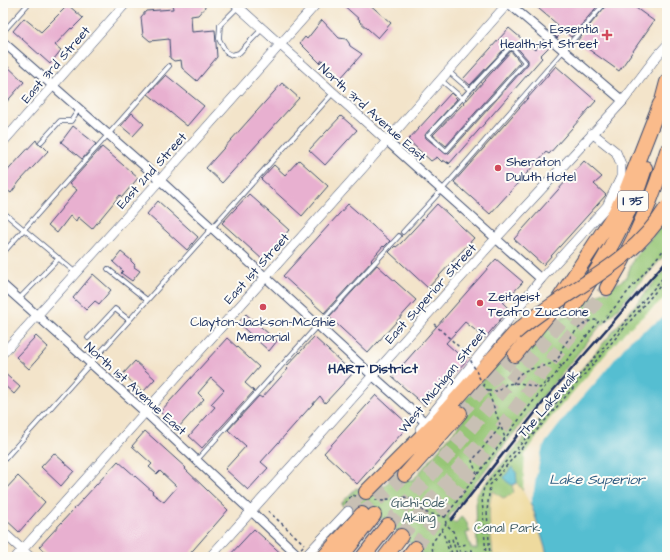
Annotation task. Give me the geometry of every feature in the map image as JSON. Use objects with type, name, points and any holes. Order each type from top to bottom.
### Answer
[{"type":"highway","name":"I 35","points":[[573,308],[605,258],[629,212],[646,165],[660,104],[667,82]]},
{"type":"highway","points":[[515,355],[551,311],[615,213],[626,191],[660,104]]},
{"type":"highway","name":"I 35","points":[[606,288],[640,227],[655,190],[667,151]]},
{"type":"highway","points":[[366,495],[436,422],[515,333],[536,316],[633,249],[652,228],[667,207]]},
{"type":"highway","points":[[405,475],[460,413]]},
{"type":"highway","points":[[324,557],[368,514],[341,557]]},
{"type":"highway","points":[[363,557],[388,525]]},
{"type":"highway","points":[[385,557],[401,536]]},
{"type":"street","name":"East 3rd Street","points":[[3,142],[126,3]]},
{"type":"street","name":"East 2nd Street","points":[[3,353],[160,180],[317,3]]},
{"type":"street","points":[[508,3],[623,100]]},
{"type":"street","name":"East 1st Street","points":[[16,557],[508,3]]},
{"type":"street","name":"North 3rd Avenue East","points":[[236,5],[541,279]]},
{"type":"street","points":[[3,42],[160,180],[426,423]]},
{"type":"street","name":"East Superior Street","points":[[210,557],[623,100],[667,45]]},
{"type":"street","name":"West Michigan Street","points":[[366,495],[426,423],[541,279],[607,206],[621,177],[621,164],[616,152],[592,133]]},
{"type":"street","name":"North 1st Avenue East","points":[[3,285],[145,412],[252,510],[300,557]]},
{"type":"street","points":[[304,557],[345,508]]},
{"type":"street","points":[[3,532],[30,557]]},
{"type":"lane","points":[[3,32],[29,3]]},
{"type":"lane","points":[[402,232],[441,190],[605,3]]},
{"type":"lane","points":[[236,5],[220,25],[219,40],[226,52],[232,55],[239,53],[262,29]]},
{"type":"lane","points":[[511,46],[525,62],[446,151],[428,135],[463,99],[511,46]]},
{"type":"lane","points":[[3,253],[169,66]]},
{"type":"lane","points":[[448,71],[470,90]]},
{"type":"lane","points":[[441,80],[463,99]]},
{"type":"lane","points":[[3,461],[90,362],[333,93]]},
{"type":"lane","points":[[41,142],[60,121],[71,121],[80,109]]},
{"type":"lane","points":[[3,212],[76,272]]},
{"type":"lane","points":[[197,460],[317,325],[399,236]]},
{"type":"lane","points":[[3,244],[7,248]]},
{"type":"lane","points":[[19,299],[59,258]]},
{"type":"lane","points":[[108,269],[147,300]]},
{"type":"lane","points":[[88,338],[115,309],[129,320]]},
{"type":"path","points":[[446,162],[450,163],[451,167]]},
{"type":"path","points":[[460,553],[453,530],[446,524],[445,517],[531,404],[600,321],[603,321],[667,246]]},
{"type":"path","points":[[486,557],[482,497],[484,487],[667,273]]},
{"type":"path","name":"The Lakewalk","points":[[490,557],[486,511],[490,485],[667,278]]},
{"type":"path","points":[[513,384],[520,374],[535,368],[552,364],[559,357],[562,348],[576,331],[592,320],[600,321]]},
{"type":"path","points":[[434,324],[468,355],[481,381],[488,391],[506,438]]},
{"type":"path","points":[[555,361],[562,368]]},
{"type":"path","points":[[488,391],[499,391],[506,384],[520,383],[540,388],[548,380],[552,380]]},
{"type":"path","points":[[477,474],[472,461],[501,426]]},
{"type":"path","points":[[345,508],[352,495],[366,495],[383,501],[388,499],[399,500],[404,497],[419,501],[423,512],[445,517]]},
{"type":"path","points":[[268,511],[304,545],[293,557]]},
{"type":"path","points":[[433,557],[432,543],[446,524]]},
{"type":"path","points":[[442,529],[450,555],[452,554],[448,540],[452,539],[457,554],[472,550],[473,557]]},
{"type":"path","points":[[458,546],[468,544]]},
{"type":"path","points":[[463,557],[473,554]]},
{"type":"green space","name":"Gichi-Ode' Akiing","points":[[667,219],[667,252],[604,324],[601,325],[534,407],[448,518],[456,523],[461,517],[466,521],[470,532],[466,533],[471,548],[477,549],[476,495],[667,267],[667,298],[525,491],[534,512],[548,557],[426,557],[384,519],[356,513],[353,516],[341,504],[356,488],[373,495],[394,477],[413,480],[463,421],[459,407],[507,353],[520,356],[546,327],[626,278],[634,258]]},
{"type":"sand","points":[[517,483],[527,496],[534,512],[548,557],[493,557],[489,506],[493,491],[503,498],[514,492],[512,485]]},
{"type":"water","name":"Lake Superior","points":[[667,298],[667,557],[548,557],[534,512],[525,491],[527,456]]},
{"type":"water","points":[[512,467],[516,471],[517,483],[512,485],[506,481],[504,477]]},
{"type":"pier","points":[[667,296],[667,315],[631,339],[546,442],[542,450],[530,504],[523,491],[525,455],[548,421],[626,331]]},
{"type":"building","points":[[172,3],[204,3],[205,7],[198,15],[191,16],[192,32],[215,30],[217,57],[197,81],[182,68],[181,60],[174,61],[170,58],[169,39],[150,41],[143,35],[141,17],[146,11],[173,9]]},
{"type":"building","points":[[341,3],[368,3],[391,23],[378,38]]},
{"type":"building","points":[[532,3],[600,3],[571,37],[564,31],[557,38],[551,32],[558,25]]},
{"type":"building","name":"Essentia Health-1st Street","points":[[608,3],[629,3],[654,21],[619,71],[577,41]]},
{"type":"building","points":[[68,5],[83,18],[55,45],[61,50],[50,64],[13,31],[24,18],[41,32]]},
{"type":"building","points":[[322,20],[339,38],[346,39],[350,46],[362,54],[339,80],[334,76],[337,73],[322,60],[320,63],[300,43],[305,37],[307,39]]},
{"type":"building","points":[[509,28],[535,50],[543,40],[550,46],[540,56],[542,58],[449,164],[443,160],[442,162],[437,157],[431,161],[408,140],[451,93],[457,99],[425,135],[426,138],[446,154],[449,153],[528,64],[528,60],[514,44],[510,43],[470,85],[463,79]]},
{"type":"building","points":[[511,51],[520,62],[446,146],[433,135]]},
{"type":"building","points":[[3,62],[24,82],[3,106]]},
{"type":"building","points":[[556,66],[596,101],[549,154],[546,152],[490,214],[454,182]]},
{"type":"building","points":[[166,75],[204,106],[187,126],[148,94]]},
{"type":"building","points":[[282,83],[299,98],[222,183],[206,168]]},
{"type":"building","points":[[132,113],[144,124],[133,136],[121,126]]},
{"type":"building","points":[[341,116],[357,130],[325,165],[309,150]]},
{"type":"building","points":[[73,126],[96,144],[82,159],[61,142]]},
{"type":"building","points":[[36,140],[38,144],[42,145],[48,151],[11,193],[3,187],[3,177]]},
{"type":"building","points":[[102,147],[138,178],[122,197],[120,195],[92,229],[78,217],[76,221],[70,216],[57,233],[48,225],[77,190],[69,184]]},
{"type":"building","points":[[299,160],[328,186],[302,216],[261,179],[274,165],[285,175]]},
{"type":"building","points":[[584,161],[602,177],[594,184],[606,195],[543,265],[514,239]]},
{"type":"building","points":[[249,194],[289,230],[263,260],[222,223]]},
{"type":"building","points":[[158,201],[198,237],[187,250],[147,214]]},
{"type":"building","points":[[348,204],[390,241],[384,247],[383,246],[371,260],[372,261],[324,313],[283,276]]},
{"type":"building","points":[[437,204],[474,238],[428,288],[389,252],[401,243]]},
{"type":"building","points":[[121,252],[131,260],[135,265],[134,267],[140,271],[132,281],[121,273],[123,271],[113,262]]},
{"type":"building","points":[[496,259],[523,282],[503,303],[509,309],[485,338],[465,322],[446,343],[466,361],[425,406],[392,377]]},
{"type":"building","points":[[377,265],[416,300],[368,353],[329,317]]},
{"type":"building","points":[[93,274],[111,290],[99,304],[95,301],[86,310],[73,298]]},
{"type":"building","points":[[246,314],[277,341],[269,351],[238,323]]},
{"type":"building","points":[[36,336],[48,347],[29,369],[16,357]]},
{"type":"building","points":[[314,337],[353,373],[325,403],[320,396],[261,462],[268,468],[248,490],[225,469],[246,446],[228,430],[259,396],[262,398],[288,369],[286,367]]},
{"type":"building","points":[[227,338],[259,367],[245,383],[254,391],[202,448],[189,436],[215,407],[211,404],[224,390],[211,378],[198,393],[204,399],[178,428],[160,412]]},
{"type":"building","points":[[135,361],[155,379],[143,392],[123,374]]},
{"type":"building","points":[[3,372],[20,387],[14,394],[3,384]]},
{"type":"building","points":[[376,395],[409,425],[357,484],[324,453]]},
{"type":"building","points":[[145,431],[186,468],[185,469],[228,510],[187,557],[50,557],[39,547],[118,461],[153,492],[152,493],[164,502],[177,487],[160,471],[157,474],[149,467],[152,464],[132,446]]},
{"type":"building","points":[[54,453],[74,471],[61,486],[41,467]]},
{"type":"building","points":[[18,476],[45,502],[19,532],[3,517],[3,492]]},
{"type":"building","points":[[254,529],[285,557],[228,557]]},
{"type":"tunnel","points":[[415,548],[534,383],[607,288]]},
{"type":"tunnel","points":[[388,525],[573,308]]},
{"type":"tunnel","points":[[460,413],[515,355]]},
{"type":"tunnel","points":[[401,536],[480,444]]},
{"type":"tunnel","points":[[362,514],[405,475]]},
{"type":"tunnel","points":[[348,511],[365,492]]},
{"type":"tunnel","points":[[348,511],[366,492]]},
{"type":"railway","points":[[451,520],[549,395],[667,260]]},
{"type":"place","name":"Essentia Health-1st Street","points":[[607,35]]},
{"type":"place","name":"Sheraton Duluth Hotel","points":[[498,168]]},
{"type":"place","name":"Zeitgeist Teatro Zuccone","points":[[480,303]]},
{"type":"place","name":"Clayton-Jackson-McGhie Memorial","points":[[263,307]]},
{"type":"district","name":"HART District","points":[[373,368]]},
{"type":"park label","name":"Canal Park","points":[[507,527]]}]
